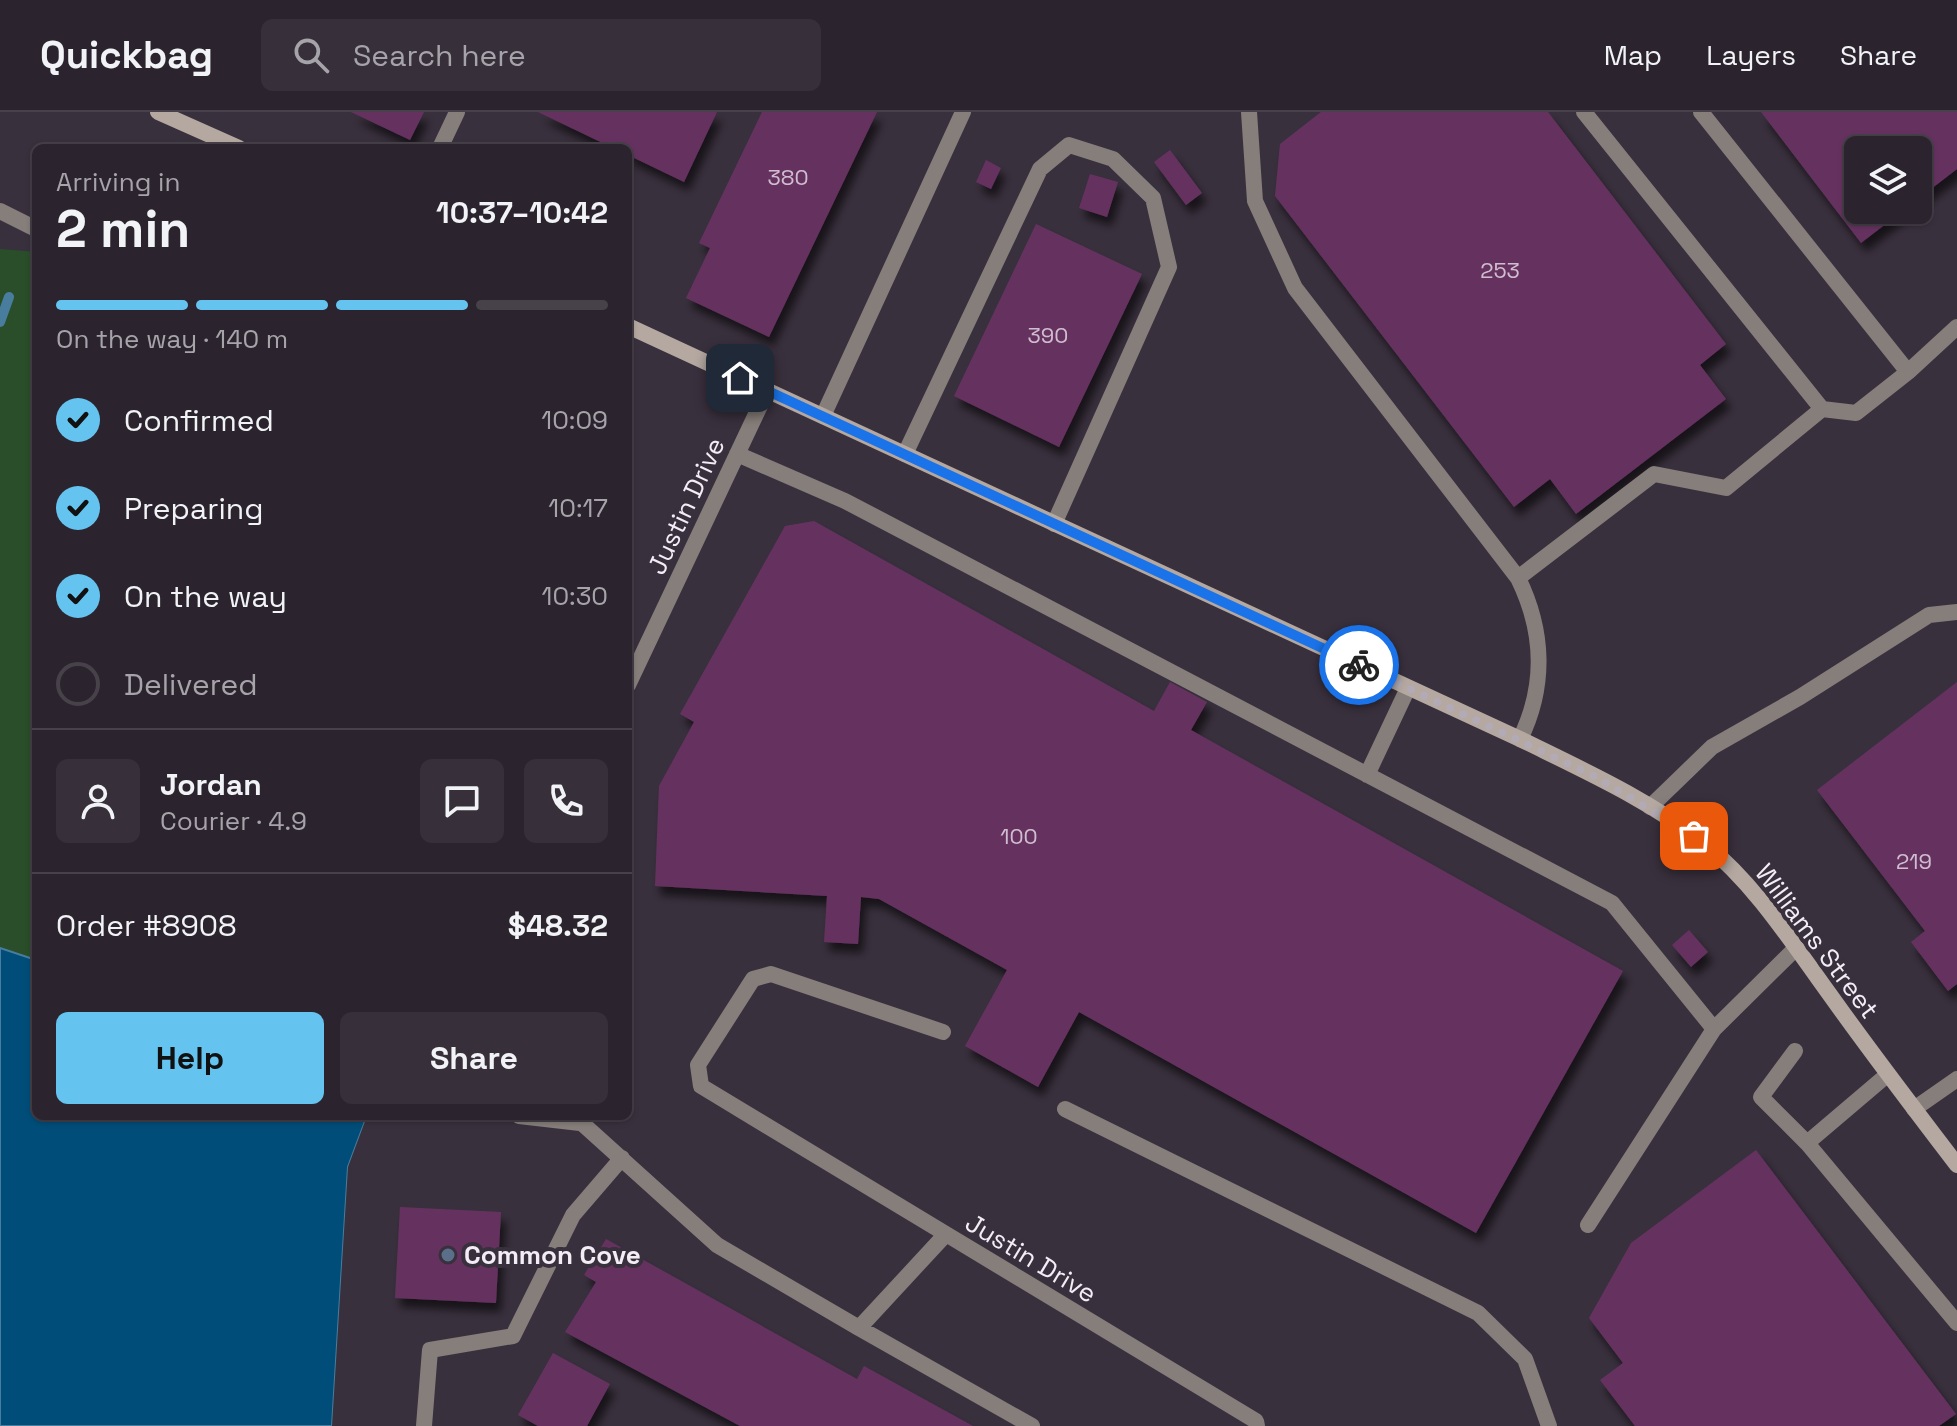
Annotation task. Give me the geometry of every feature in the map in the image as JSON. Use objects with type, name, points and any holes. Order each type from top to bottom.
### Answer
[{"type":"main road","points":[[158,112],[227,144]]},
{"type":"main road","name":"Williams Street","points":[[632,328],[1520,739],[1650,807],[1708,846],[1764,905],[1887,1075],[1957,1165]]},
{"type":"lane","points":[[442,144],[457,112]]},
{"type":"lane","points":[[823,416],[963,112]]},
{"type":"lane","points":[[1249,112],[1255,201],[1295,288],[1518,578],[1532,613],[1540,659],[1534,703],[1520,739]]},
{"type":"lane","points":[[1584,112],[1822,409],[1856,413],[1908,372],[1957,327]]},
{"type":"lane","points":[[1701,112],[1908,372]]},
{"type":"lane","points":[[905,454],[1040,169],[1069,145],[1113,159],[1153,198],[1169,267],[1054,524]]},
{"type":"lane","points":[[0,211],[32,227]]},
{"type":"lane","name":"Justin Drive","points":[[632,677],[767,391]]},
{"type":"lane","points":[[1518,578],[1654,474],[1726,488],[1822,409]]},
{"type":"lane","points":[[737,454],[845,501],[1612,903],[1714,1029]]},
{"type":"lane","points":[[1650,807],[1712,747],[1800,697],[1929,615],[1957,612]]},
{"type":"lane","points":[[1367,775],[1408,688]]},
{"type":"lane","points":[[1588,1225],[1714,1029],[1796,948]]},
{"type":"lane","points":[[943,1032],[771,974],[753,979],[698,1065],[701,1086],[946,1234]]},
{"type":"lane","points":[[1795,1051],[1761,1097],[1807,1143],[1957,1323]]},
{"type":"lane","points":[[1807,1143],[1887,1075]]},
{"type":"lane","points":[[1914,1109],[1957,1079]]},
{"type":"lane","points":[[1065,1109],[1478,1313],[1525,1359],[1549,1426]]},
{"type":"lane","points":[[578,1120],[717,1245],[1032,1426]]},
{"type":"lane","points":[[424,1426],[430,1350],[513,1336],[573,1215],[622,1158]]},
{"type":"lane","name":"Justin Drive","points":[[859,1328],[946,1234],[1256,1421],[1257,1426]]},
{"type":"green space","points":[[0,249],[32,252],[32,959],[0,948]]},
{"type":"water","points":[[0,948],[32,959],[32,1120],[366,1120],[348,1167],[332,1426],[0,1426]]},
{"type":"pier","points":[[366,1120],[370,1120],[352,1168],[340,1380],[336,1426],[332,1426],[348,1167]]},
{"type":"building","points":[[351,112],[424,112],[410,140]]},
{"type":"building","points":[[538,112],[717,112],[684,182],[632,157],[632,144],[605,144]]},
{"type":"building","points":[[762,112],[877,112],[769,337],[686,298],[710,248],[699,243]]},
{"type":"building","points":[[1321,112],[1548,112],[1726,344],[1700,365],[1726,399],[1576,514],[1550,479],[1514,507],[1275,196],[1280,144]]},
{"type":"building","points":[[1761,112],[1957,112],[1957,169],[1932,188],[1932,136],[1844,136],[1844,221]]},
{"type":"building","points":[[1170,150],[1202,193],[1186,205],[1154,162]]},
{"type":"building","points":[[986,160],[1001,168],[991,189],[976,182]]},
{"type":"building","points":[[1090,174],[1118,182],[1107,217],[1079,208]]},
{"type":"building","points":[[1036,224],[1142,274],[1059,447],[954,396]]},
{"type":"building","points":[[1846,224],[1886,224],[1861,243]]},
{"type":"building","points":[[814,521],[1154,711],[1170,682],[1207,702],[1191,730],[1623,971],[1476,1233],[1079,1012],[1038,1087],[965,1046],[1007,970],[879,899],[861,897],[858,944],[824,942],[827,896],[655,886],[659,786],[694,722],[680,714],[785,526]]},
{"type":"building","points":[[1957,682],[1957,984],[1948,991],[1911,942],[1925,931],[1817,790]]},
{"type":"building","points":[[1689,930],[1708,952],[1691,967],[1672,945]]},
{"type":"building","points":[[1756,1150],[1956,1414],[1939,1426],[1635,1426],[1600,1380],[1623,1363],[1589,1318],[1631,1243]]},
{"type":"building","name":"Common Cove","points":[[400,1207],[501,1212],[496,1303],[395,1298]]},
{"type":"building","points":[[606,1239],[857,1379],[864,1366],[973,1426],[740,1426],[565,1332],[596,1282],[584,1275]]},
{"type":"building","points":[[553,1353],[610,1384],[587,1426],[538,1426],[518,1415]]},
{"type":"waterway","points":[[0,322],[9,297]]},
{"type":"way so far","points":[[1359,665],[1594,776],[1694,836]]},
{"type":"place","name":"Common Cove","points":[[448,1255]]},
{"type":"route","points":[[740,378],[1359,665]]}]
